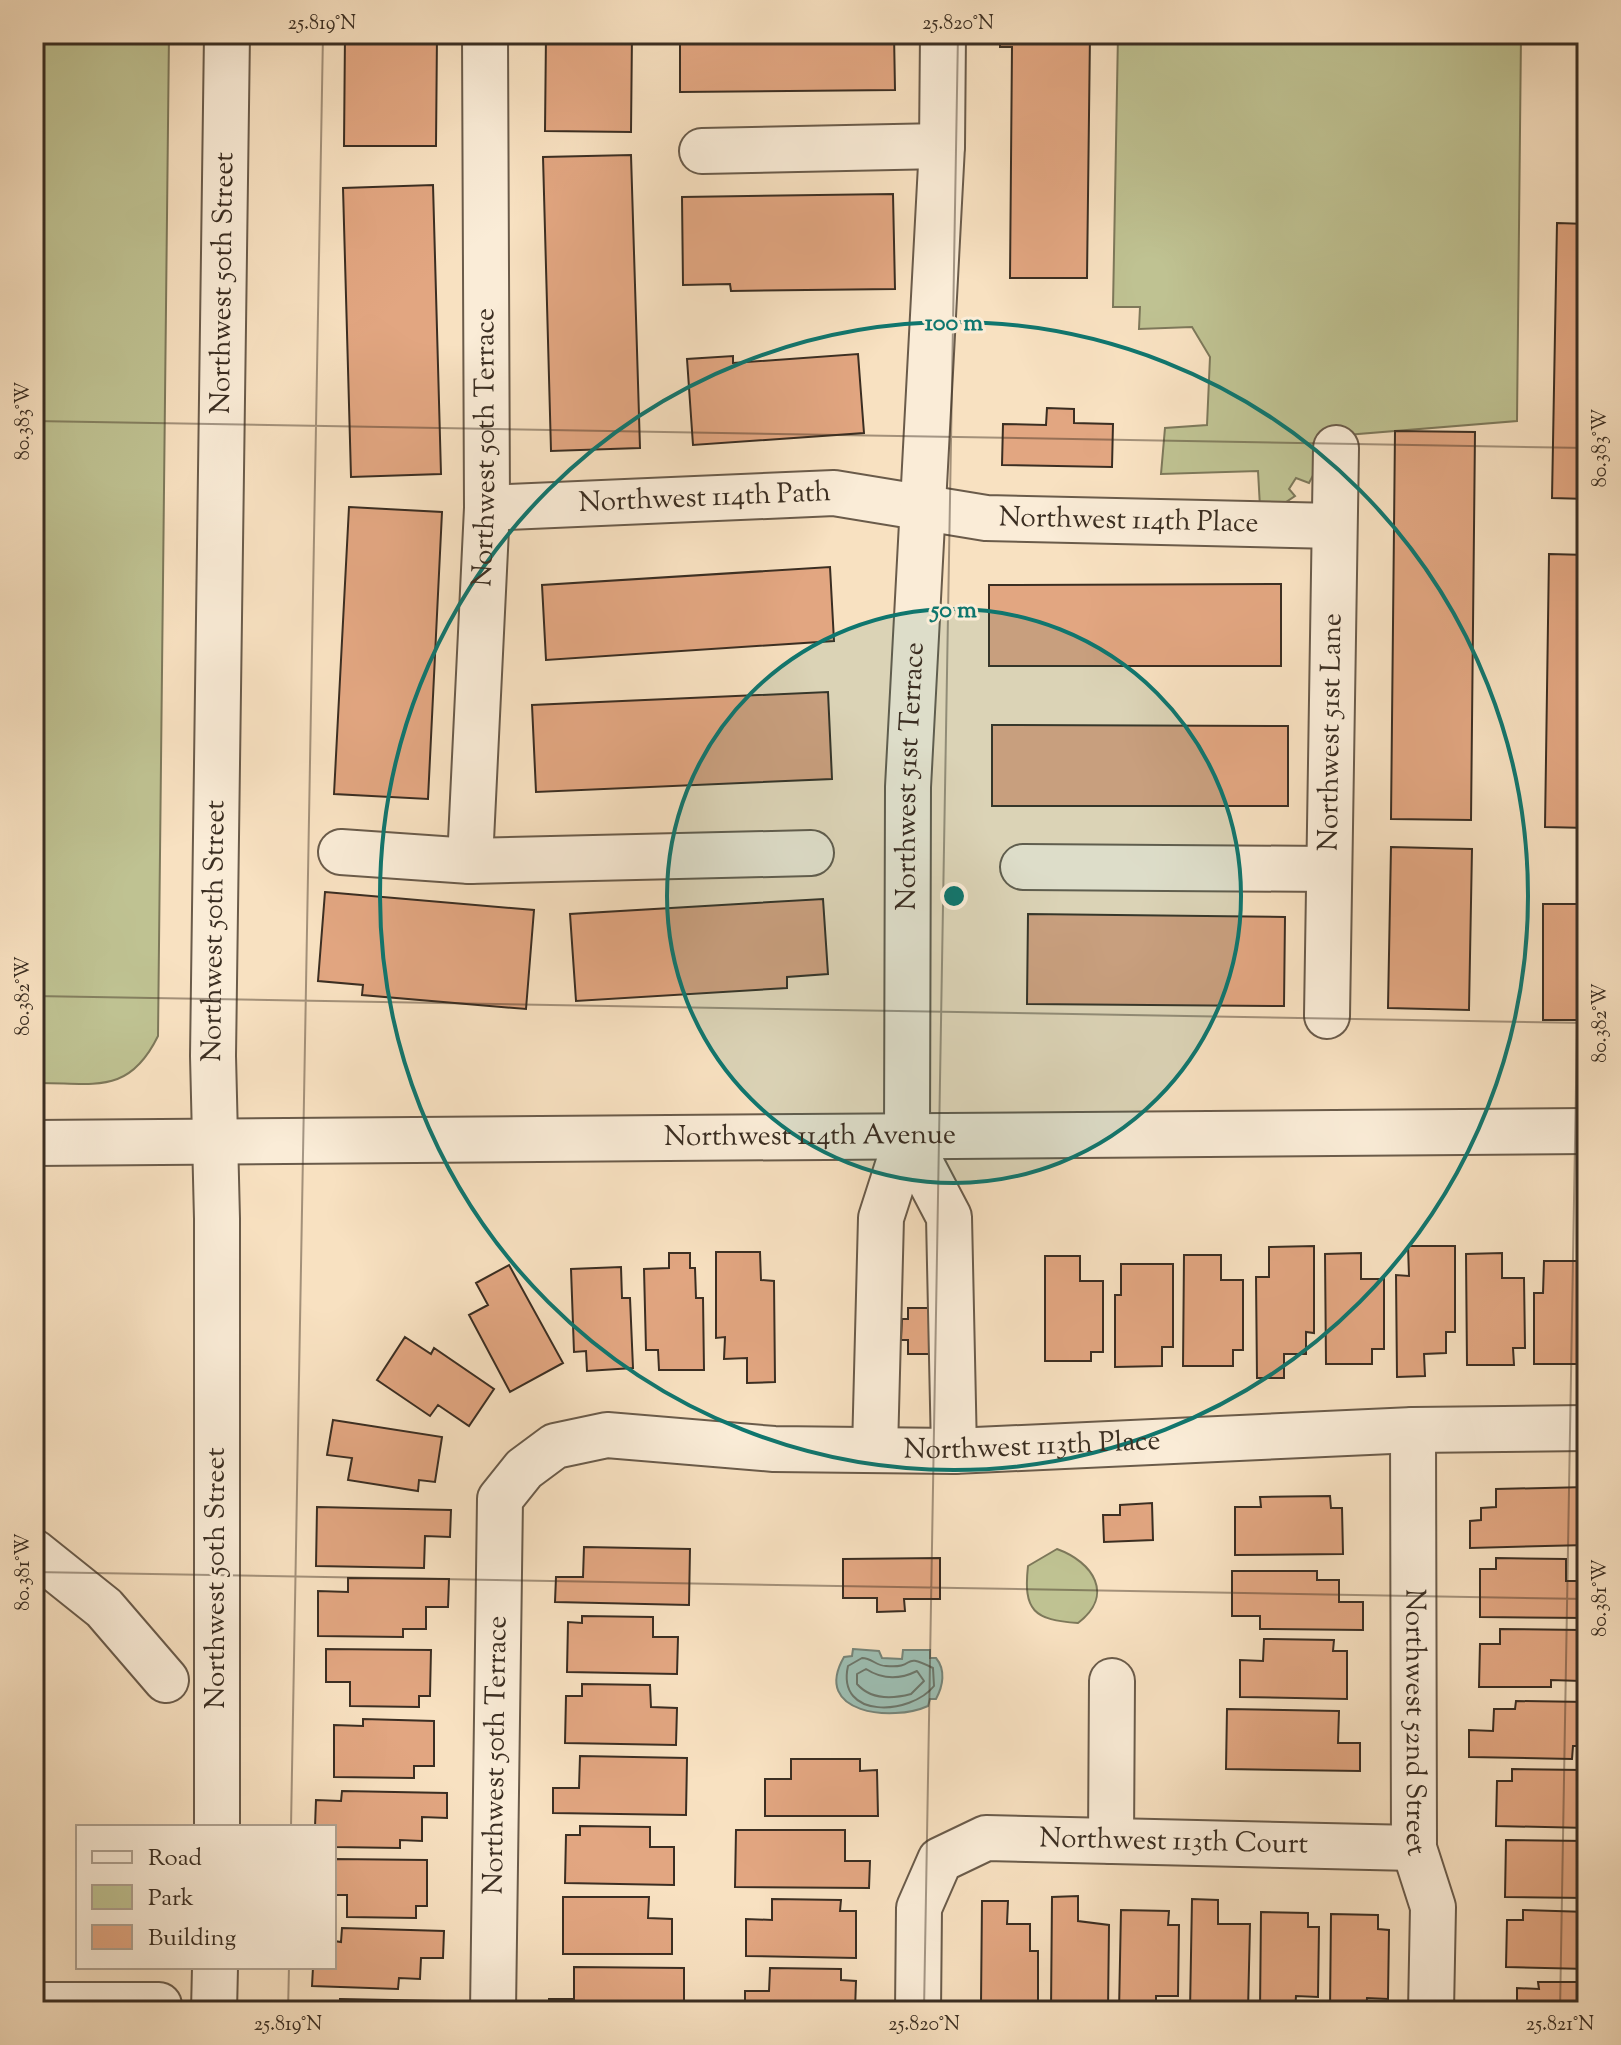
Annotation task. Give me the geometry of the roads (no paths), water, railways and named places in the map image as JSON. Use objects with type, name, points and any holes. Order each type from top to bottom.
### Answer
[{"type":"street","name":"Northwest 50th Street","points":[[217,1825],[216,1141],[213,1056],[227,34]]},
{"type":"street","name":"Northwest 50th Terrace","points":[[470,861],[487,508],[485,34]]},
{"type":"street","name":"Northwest 51st Terrace","points":[[875,1450],[881,1218],[907,1137],[908,787],[942,146],[943,34]]},
{"type":"street","points":[[702,151],[942,146]]},
{"type":"street","name":"Northwest 51st Lane","points":[[1327,1016],[1336,448]]},
{"type":"street","name":"Northwest 114th Path","points":[[487,508],[834,493],[923,510]]},
{"type":"street","name":"Northwest 114th Place","points":[[923,510],[986,518],[1334,526]]},
{"type":"street","points":[[341,852],[470,861],[811,853]]},
{"type":"street","points":[[1023,867],[1329,869]]},
{"type":"street","name":"Northwest 114th Avenue","points":[[34,1143],[1587,1131]]},
{"type":"street","name":"Northwest 51st Terrace","points":[[907,1137],[949,1217],[954,1451]]},
{"type":"street","name":"Northwest 113th Place","points":[[500,1499],[524,1469],[555,1446],[607,1435],[774,1449],[954,1451],[1413,1430],[1587,1428]]},
{"type":"street","name":"Northwest 52nd Street","points":[[1413,1430],[1414,1848],[1433,1907],[1431,2011]]},
{"type":"street","name":"Northwest 50th Terrace","points":[[493,2011],[500,1499]]},
{"type":"street","points":[[34,1552],[62,1571],[104,1608],[166,1680]]},
{"type":"street","points":[[1111,1841],[1112,1681]]},
{"type":"street","name":"Northwest 113th Court","points":[[918,2011],[919,1908],[940,1860],[986,1838],[1414,1848]]},
{"type":"street","points":[[214,2011],[215,1969]]},
{"type":"street","points":[[34,2005],[159,2005]]},
{"type":"water","points":[[853,1649],[879,1651],[882,1658],[902,1659],[903,1650],[930,1650],[930,1658],[936,1658],[942,1673],[936,1699],[930,1699],[928,1706],[895,1713],[877,1713],[847,1702],[838,1691],[837,1676],[844,1657],[852,1656]]}]
